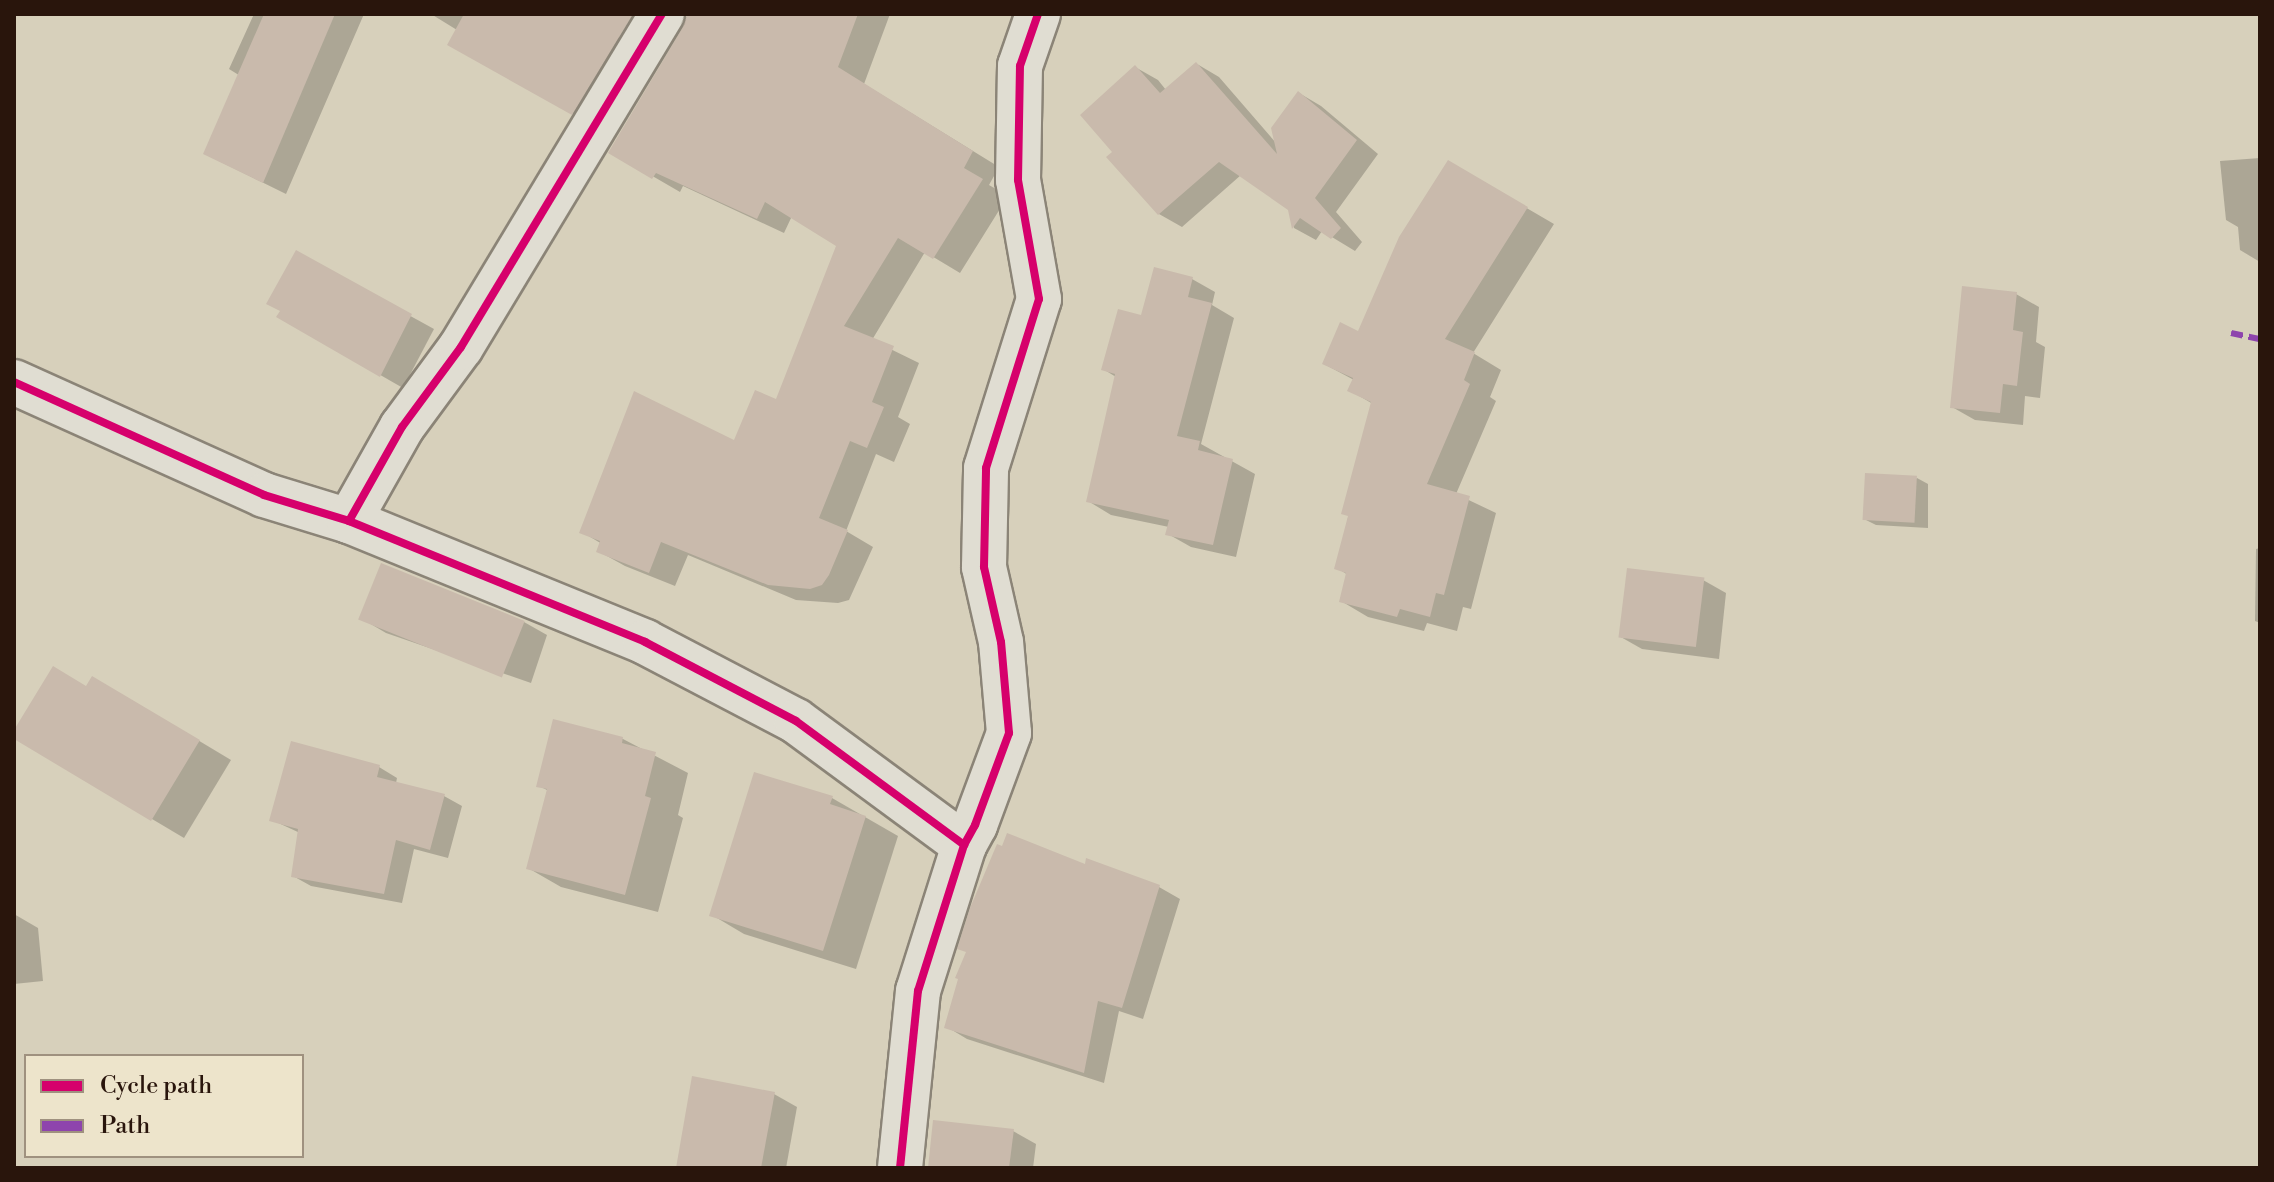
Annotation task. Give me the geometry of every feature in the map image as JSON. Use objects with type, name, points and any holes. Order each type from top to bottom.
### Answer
[{"type":"street","points":[[349,521],[402,427],[461,347],[662,14]]},
{"type":"street","points":[[900,1168],[918,991],[964,845],[975,825],[1009,733],[1001,642],[984,567],[986,468],[1039,299],[1018,180],[1020,66],[1038,14]]},
{"type":"street","points":[[14,382],[264,495],[349,521],[645,642],[796,721],[964,845]]},
{"type":"building","points":[[264,14],[335,14],[263,183],[203,154]]},
{"type":"building","points":[[464,14],[633,14],[572,115],[447,45]]},
{"type":"building","points":[[687,14],[858,14],[838,67],[973,151],[964,168],[983,179],[933,259],[898,238],[844,326],[894,346],[872,402],[884,407],[867,448],[850,441],[819,518],[848,530],[829,575],[822,585],[810,589],[768,585],[661,542],[649,573],[596,552],[600,541],[579,533],[634,391],[734,440],[755,390],[776,399],[836,246],[765,202],[757,219],[656,173],[652,179],[608,153],[683,27]]},
{"type":"building","points":[[1196,62],[1277,154],[1271,128],[1298,91],[1357,140],[1315,198],[1341,228],[1331,239],[1300,218],[1292,229],[1288,210],[1219,162],[1158,215],[1106,157],[1112,152],[1080,115],[1135,65],[1160,93]]},
{"type":"building","points":[[1448,160],[1528,207],[1445,339],[1475,352],[1464,380],[1470,384],[1427,484],[1470,496],[1444,595],[1436,593],[1430,617],[1400,609],[1397,617],[1339,602],[1346,573],[1334,569],[1348,516],[1341,514],[1371,402],[1347,391],[1353,378],[1322,364],[1340,322],[1358,331],[1399,237]]},
{"type":"building","points":[[296,250],[412,314],[380,377],[276,317],[280,311],[266,304]]},
{"type":"building","points":[[1154,267],[1193,277],[1188,297],[1212,303],[1177,436],[1200,441],[1198,450],[1233,459],[1213,545],[1165,535],[1169,520],[1086,502],[1115,374],[1101,370],[1118,309],[1141,315]]},
{"type":"building","points":[[1962,286],[2017,292],[2013,330],[2023,332],[2017,386],[2003,384],[2000,413],[1950,408]]},
{"type":"building","points":[[1865,473],[1917,476],[1914,523],[1863,520]]},
{"type":"building","points":[[381,563],[525,621],[502,678],[358,620]]},
{"type":"building","points":[[1627,568],[1704,578],[1696,647],[1618,637]]},
{"type":"building","points":[[53,666],[86,686],[92,676],[200,740],[151,821],[14,739],[14,730]]},
{"type":"building","points":[[553,719],[623,737],[622,743],[656,752],[645,796],[651,798],[625,895],[526,869],[547,789],[536,787]]},
{"type":"building","points":[[291,741],[380,765],[377,777],[445,794],[430,850],[396,840],[384,894],[291,877],[298,829],[269,821]]},
{"type":"building","points":[[754,772],[833,796],[830,804],[866,816],[823,951],[709,916]]},
{"type":"building","points":[[1007,833],[1085,864],[1086,858],[1160,885],[1122,1008],[1098,1001],[1084,1073],[944,1028],[958,979],[955,978],[966,952],[957,949],[970,908],[997,844],[1002,846]]},
{"type":"building","points":[[692,1076],[775,1092],[761,1168],[676,1168]]},
{"type":"building","points":[[933,1120],[1014,1129],[1009,1168],[928,1168]]},
{"type":"marked path","points":[[2231,333],[2260,339]]},
{"type":"cycle path","points":[[349,521],[402,427],[461,347],[662,14]]},
{"type":"cycle path","points":[[900,1168],[918,991],[964,845],[975,825],[1009,733],[1001,642],[984,567],[986,468],[1039,299],[1018,180],[1020,66],[1038,14]]},
{"type":"cycle path","points":[[14,382],[264,495],[349,521],[645,642],[796,721],[964,845]]}]
